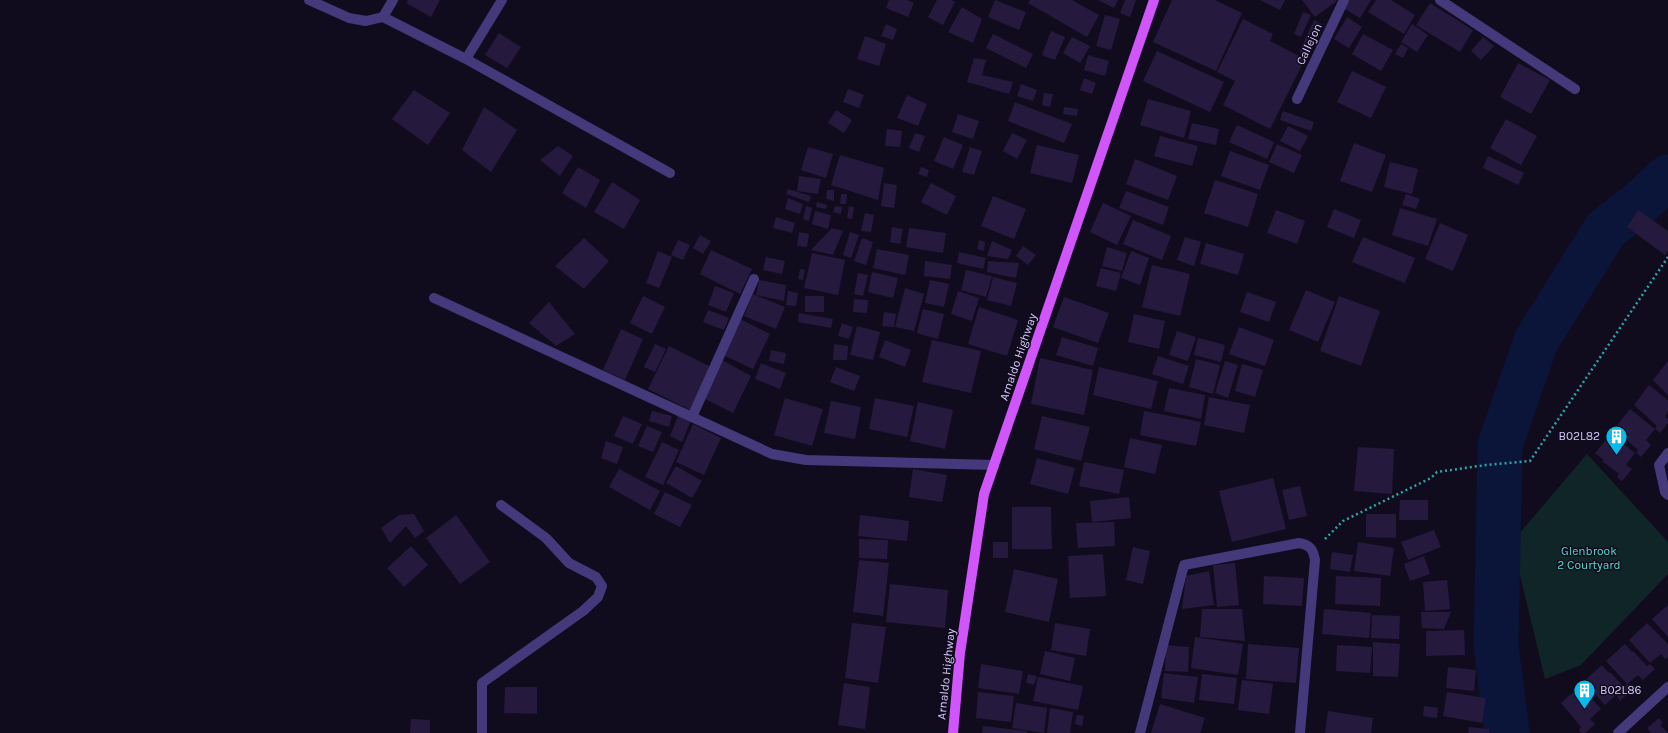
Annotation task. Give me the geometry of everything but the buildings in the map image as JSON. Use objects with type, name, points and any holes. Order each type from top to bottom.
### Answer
[{"type":"main road","name":"Arnaldo Highway","points":[[953,733],[960,653],[984,494],[1154,0]]},
{"type":"street","points":[[309,0],[349,18],[366,21],[383,17],[466,59],[670,173]]},
{"type":"street","points":[[383,17],[394,0]]},
{"type":"street","points":[[466,59],[502,0]]},
{"type":"street","name":"Callejon","points":[[1297,99],[1344,0]]},
{"type":"street","points":[[1440,0],[1575,88]]},
{"type":"street","points":[[692,417],[754,279]]},
{"type":"street","points":[[434,298],[772,454],[806,460],[994,465]]},
{"type":"street","points":[[1667,493],[1659,465],[1668,453]]},
{"type":"street","points":[[482,733],[482,683],[583,611],[598,598],[602,586],[596,578],[569,563],[546,538],[501,505]]},
{"type":"street","points":[[1140,733],[1184,565],[1299,543],[1306,544],[1313,550],[1315,560],[1300,733]]},
{"type":"street","points":[[1618,733],[1668,687]]},
{"type":"path","points":[[1313,550],[1343,521],[1431,478],[1437,472],[1530,461],[1668,257]]},
{"type":"green space","name":"Glenbrook 2 Courtyard","points":[[1587,454],[1668,542],[1668,574],[1581,665],[1545,679],[1512,542]]},
{"type":"waterway","points":[[1507,733],[1496,645],[1500,445],[1536,341],[1606,229],[1640,203],[1668,177]]},
{"type":"place","name":"B02L82","points":[[1616,456]]},
{"type":"place","name":"B02L86","points":[[1584,710]]}]
